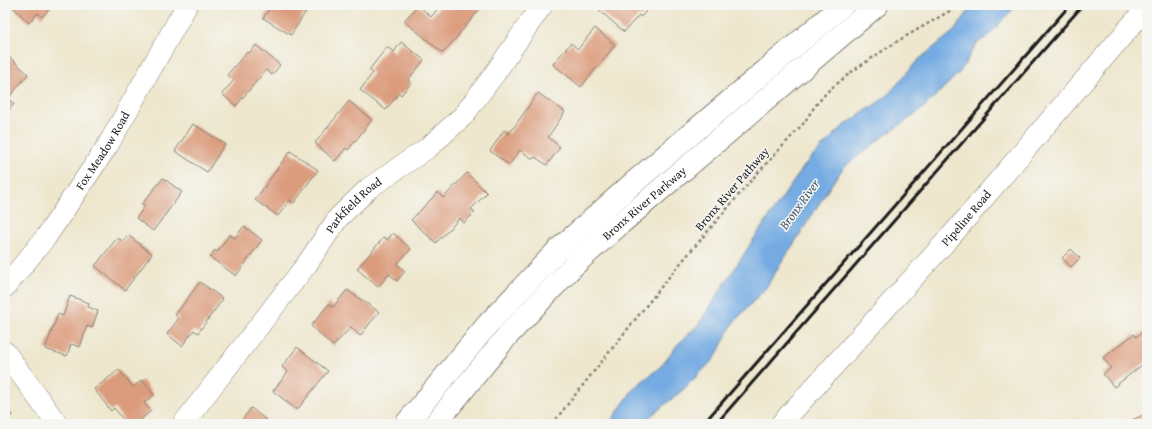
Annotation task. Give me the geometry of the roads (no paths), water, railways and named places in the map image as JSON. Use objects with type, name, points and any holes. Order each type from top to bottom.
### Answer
[{"type":"highway","points":[[783,56],[832,5]]},
{"type":"highway","name":"Bronx River Parkway","points":[[406,424],[498,313],[557,251],[611,202],[843,5]]},
{"type":"highway","name":"Bronx River Parkway","points":[[435,424],[508,335],[574,265],[621,223],[877,5]]},
{"type":"street","name":"Fox Meadow Road","points":[[5,287],[46,236],[108,145],[187,5]]},
{"type":"street","name":"Parkfield Road","points":[[183,424],[307,264],[338,218],[369,188],[429,147],[463,116],[489,82],[542,5]]},
{"type":"street","name":"Pipeline Road","points":[[781,424],[952,235],[1147,7]]},
{"type":"street","points":[[5,352],[57,424]]},
{"type":"water","name":"Bronx River","points":[[973,5],[1017,5],[986,38],[977,43],[960,72],[920,111],[884,136],[844,167],[765,289],[733,323],[715,358],[684,389],[641,424],[609,424],[634,388],[660,367],[678,344],[698,325],[753,240],[807,162],[841,128],[887,96],[917,61],[954,31]]},
{"type":"railway","points":[[703,424],[1070,5]]},
{"type":"railway","points":[[716,424],[1083,5]]}]
